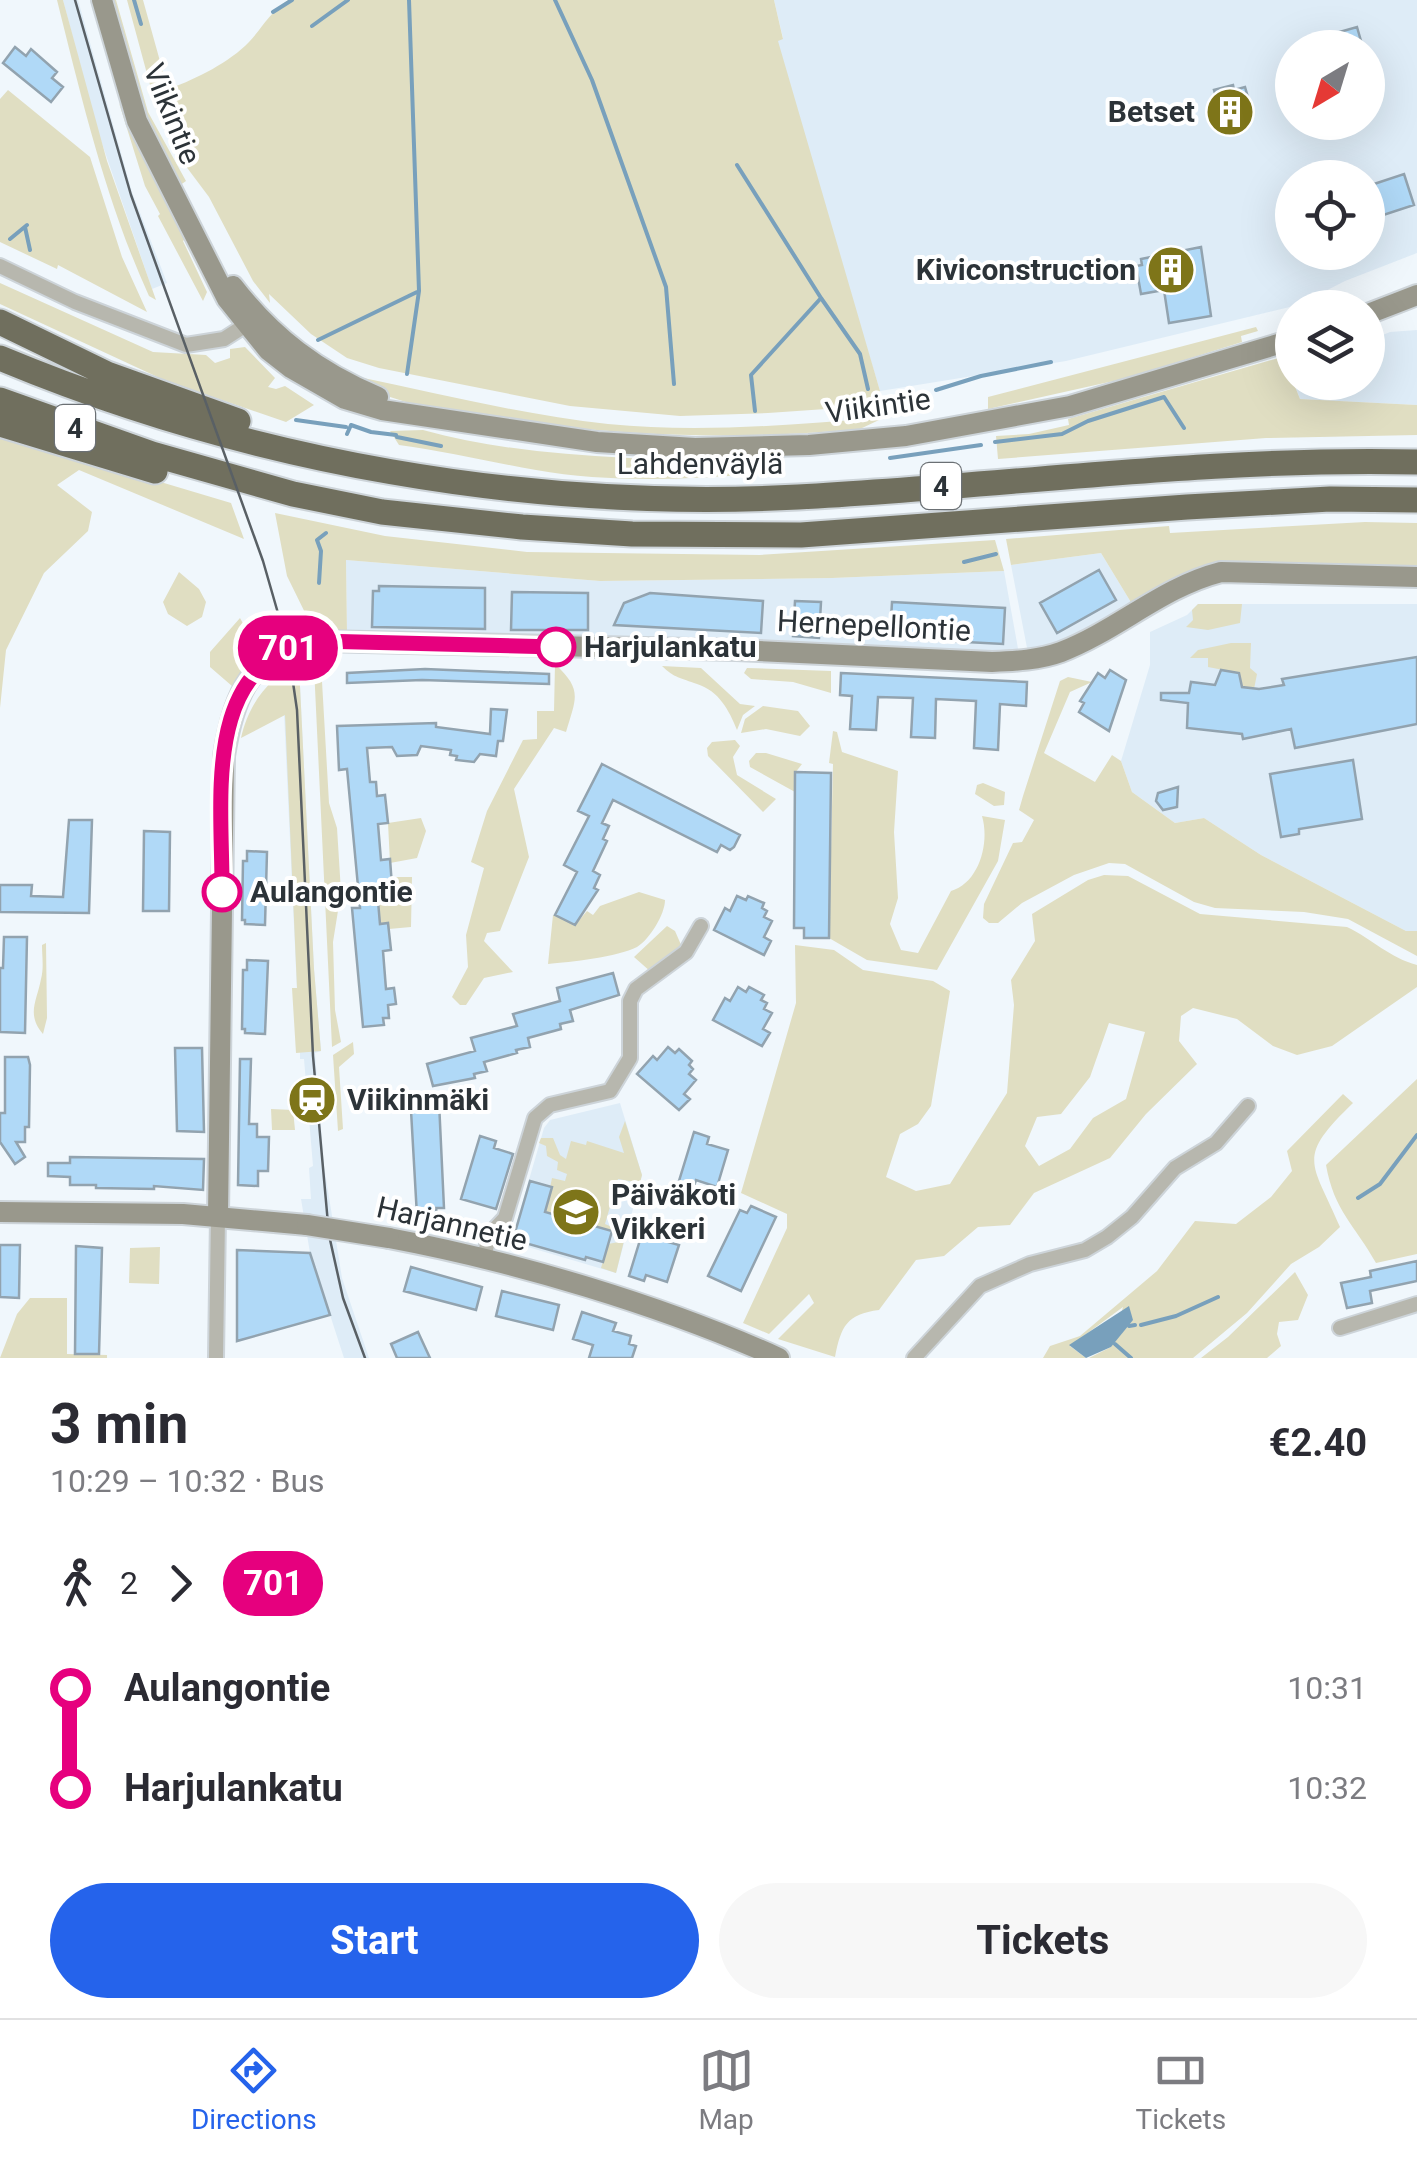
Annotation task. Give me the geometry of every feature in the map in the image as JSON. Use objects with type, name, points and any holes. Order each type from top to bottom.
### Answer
[{"type":"highway","points":[[0,322],[107,374],[178,402],[464,484]]},
{"type":"highway","name":"Lahdenväylä","points":[[0,358],[96,396],[276,448],[464,484],[637,499],[796,497],[1222,465],[1417,462]]},
{"type":"highway","name":"4","points":[[0,400],[152,454],[293,494],[454,522],[632,534],[801,535],[1187,507],[1330,499],[1417,500]]},
{"type":"highway","points":[[0,424],[143,469],[293,494]]},
{"type":"street","name":"Viikintie","points":[[102,0],[137,121],[222,291],[252,321],[352,386],[461,423],[597,442],[695,448],[886,438],[1070,406],[1275,345]]},
{"type":"street","points":[[0,266],[106,315],[186,345],[224,339],[252,321]]},
{"type":"street","points":[[1385,307],[1417,295]]},
{"type":"street","name":"Hernepellontie","points":[[218,1216],[223,778],[229,720],[238,694],[262,664],[274,656],[308,642],[662,648],[1009,661],[1062,652],[1181,585],[1221,572],[1417,577]]},
{"type":"street","points":[[484,1259],[489,1235],[505,1218],[535,1118],[550,1105],[610,1091],[630,1058],[630,1001],[636,989],[686,952],[700,926]]},
{"type":"street","points":[[914,1358],[980,1286],[1030,1264],[1085,1250],[1107,1238],[1132,1217],[1175,1168],[1216,1143],[1248,1106]]},
{"type":"street","name":"Harjannetie","points":[[0,1212],[218,1216],[389,1238],[484,1259],[608,1296],[779,1358]]},
{"type":"street","points":[[216,1358],[218,1216]]},
{"type":"street","points":[[1340,1328],[1417,1304]]},
{"type":"shaded area","points":[[57,0],[63,0],[107,161],[156,300],[149,296],[108,187]]},
{"type":"shaded area","points":[[63,0],[78,0],[132,192],[167,283],[152,289],[96,126]]},
{"type":"shaded area","points":[[110,0],[116,0],[148,112],[186,181],[179,186],[143,114]]},
{"type":"shaded area","points":[[127,0],[143,0],[171,88],[232,56],[288,0],[774,0],[783,39],[778,41],[880,391],[855,407],[680,416],[570,406],[379,368],[347,358],[311,334],[269,294],[270,303],[253,281],[209,197],[176,153],[156,107]]},
{"type":"shaded area","points":[[774,0],[1417,0],[1417,253],[1385,265],[1385,160],[1275,160],[1275,270],[1373,270],[1327,290],[1275,290],[1275,311],[1066,361],[880,391],[777,40],[783,38]]},
{"type":"shaded area","points":[[8,90],[90,157],[122,257],[147,312],[58,265],[57,269],[0,242],[0,99]]},
{"type":"shaded area","points":[[119,103],[186,238],[183,241],[207,292],[203,301],[145,186]]},
{"type":"shaded area","points":[[0,283],[153,352],[206,355],[215,363],[230,358],[230,349],[245,347],[275,378],[268,387],[285,386],[314,405],[286,422],[164,380],[0,304]]},
{"type":"shaded area","points":[[1256,327],[1258,331],[1241,336],[1242,342],[1127,378],[988,409],[988,397]]},
{"type":"shaded area","points":[[1417,330],[1417,405],[1320,400],[1385,400],[1385,334]]},
{"type":"shaded area","points":[[285,332],[345,372],[359,377],[577,420],[642,427],[709,428],[879,420],[860,429],[703,435],[585,429],[480,417],[373,391],[326,366]]},
{"type":"shaded area","points":[[1275,359],[1275,400],[1417,405],[1417,435],[1266,438],[998,459],[996,436],[1069,425],[1068,419]]},
{"type":"shaded area","points":[[423,430],[540,451],[740,463],[744,475],[640,479],[561,474],[399,445],[390,431]]},
{"type":"shaded area","points":[[0,434],[231,503],[244,539],[79,470],[57,485],[92,512],[88,531],[44,573],[6,650],[0,708]]},
{"type":"shaded area","points":[[275,513],[385,536],[527,552],[760,555],[995,540],[1004,571],[600,581],[346,560],[347,633],[315,633],[287,576]]},
{"type":"shaded area","points":[[1365,522],[1417,523],[1417,571],[1209,566],[1179,576],[1132,604],[1101,553],[1011,565],[1006,539],[1169,526],[1170,533]]},
{"type":"shaded area","points":[[1101,553],[1132,604],[1062,644],[1028,653],[1011,565]]},
{"type":"shaded area","points":[[346,560],[600,581],[1004,571],[1019,654],[723,639],[347,633]]},
{"type":"shaded area","points":[[179,572],[199,589],[206,602],[202,617],[187,626],[168,614],[163,602]]},
{"type":"shaded area","points":[[1198,604],[1417,604],[1417,931],[1406,931],[1261,855],[1204,818],[1175,823],[1132,792],[1121,761],[1150,665],[1150,632],[1187,615]]},
{"type":"shaded area","points":[[1198,604],[1242,604],[1240,623],[1208,630],[1186,627]]},
{"type":"shaded area","points":[[240,618],[256,647],[232,686],[210,667],[210,652]]},
{"type":"shaded area","points":[[1251,643],[1250,668],[1257,674],[1254,689],[1242,687],[1239,673],[1208,667],[1208,658],[1190,658],[1198,650]]},
{"type":"shaded area","points":[[321,664],[329,803],[337,828],[341,892],[333,942],[335,1010],[341,1042],[332,1047],[314,667]]},
{"type":"shaded area","points":[[555,664],[573,688],[572,711],[566,732],[554,728],[514,789],[529,857],[500,931],[487,933],[484,941],[513,972],[484,978],[466,1005],[460,1005],[452,997],[468,967],[466,935],[484,868],[471,862],[487,811],[523,740],[537,739],[537,711],[554,711]]},
{"type":"shaded area","points":[[299,666],[321,1051],[315,1053],[324,1166],[342,1278],[369,1358],[344,1358],[310,1253],[301,1199],[311,1199],[309,1168],[313,1166],[304,1059],[300,1059],[283,691]]},
{"type":"shaded area","points":[[299,666],[321,1051],[296,1053],[292,988],[297,988],[285,715],[241,738],[261,694],[278,677]]},
{"type":"shaded area","points":[[662,666],[701,668],[740,704],[755,706],[743,715],[737,730],[717,696]]},
{"type":"shaded area","points":[[747,668],[831,671],[831,693],[793,682],[751,679],[744,673]]},
{"type":"shaded area","points":[[1068,677],[1092,682],[1070,692],[1044,753],[1095,782],[1112,755],[1121,761],[1132,792],[1175,823],[1204,818],[1261,855],[1406,931],[1417,931],[1417,956],[1348,919],[1304,912],[1215,908],[1194,902],[1125,864],[1109,863],[1074,875],[1022,903],[998,923],[989,923],[983,918],[984,904],[1013,843],[1022,842],[1034,820],[1019,810],[1060,681]]},
{"type":"shaded area","points":[[763,706],[798,711],[810,726],[800,736],[766,729],[741,733],[745,719]]},
{"type":"shaded area","points":[[833,731],[837,732],[842,752],[898,771],[894,832],[898,898],[890,924],[901,950],[918,953],[951,891],[961,887],[975,871],[983,849],[982,816],[1005,820],[998,861],[937,970],[867,960],[829,938],[833,764],[829,763]]},
{"type":"shaded area","points":[[735,740],[740,746],[733,757],[737,775],[776,799],[763,812],[708,756],[707,748],[712,742]]},
{"type":"shaded area","points":[[756,753],[802,764],[795,773],[795,792],[750,767],[749,761]]},
{"type":"shaded area","points":[[983,783],[1005,792],[1004,805],[994,806],[975,794],[977,785]]},
{"type":"shaded area","points":[[421,818],[426,831],[417,858],[390,863],[388,823]]},
{"type":"shaded area","points":[[1104,875],[1128,876],[1200,914],[1347,927],[1417,965],[1417,987],[1332,1046],[1297,1055],[1273,1046],[1237,1019],[1193,1008],[1181,1016],[1179,1041],[1197,1064],[1146,1114],[1110,1158],[1034,1193],[1010,1225],[978,1227],[944,1256],[916,1260],[879,1310],[847,1323],[835,1357],[778,1339],[814,1303],[809,1294],[769,1334],[743,1323],[787,1228],[787,1214],[741,1193],[796,1003],[795,945],[834,950],[863,970],[933,981],[950,991],[931,1106],[918,1124],[900,1134],[886,1177],[916,1191],[950,1184],[1007,1093],[1014,1005],[1011,980],[1035,941],[1032,914],[1088,880]],"holes":[[[1109,1023],[1145,1032],[1126,1099],[1093,1118],[1070,1149],[1039,1166],[1025,1146],[1037,1117],[1061,1114],[1090,1077]]]},
{"type":"shaded area","points":[[391,877],[412,877],[411,927],[389,929],[388,923],[380,923],[374,902],[386,900],[385,887],[392,886]]},
{"type":"shaded area","points":[[639,892],[665,900],[660,919],[637,947],[606,956],[548,964],[553,915],[575,925],[587,911],[593,915],[600,906]]},
{"type":"shaded area","points":[[667,926],[675,931],[682,947],[651,972],[634,957]]},
{"type":"shaded area","points":[[46,943],[47,1018],[43,1034],[34,1014],[42,945]]},
{"type":"shaded area","points":[[353,1042],[354,1054],[339,1067],[343,1129],[338,1131],[333,1055]]},
{"type":"shaded area","points":[[1417,1079],[1417,1254],[1376,1263],[1340,1206],[1326,1165]]},
{"type":"shaded area","points":[[1343,1094],[1353,1103],[1323,1137],[1314,1161],[1340,1227],[1319,1247],[1291,1264],[1247,1313],[1193,1358],[1089,1358],[1111,1347],[1123,1307],[1070,1346],[1086,1358],[1043,1358],[1050,1346],[1080,1336],[1157,1271],[1195,1221],[1236,1224],[1271,1197],[1292,1171],[1287,1151]]},
{"type":"shaded area","name":"Päiväkoti Vikkeri","points":[[620,1103],[642,1175],[616,1273],[511,1242],[544,1128],[550,1120]]},
{"type":"shaded area","points":[[271,1109],[293,1110],[295,1130],[272,1130]]},
{"type":"shaded area","points":[[625,1121],[642,1175],[640,1183],[618,1179],[605,1224],[612,1231],[545,1212],[552,1178],[565,1181],[567,1174],[557,1170],[558,1162],[547,1156],[546,1146],[539,1143],[541,1138],[553,1138],[566,1159],[571,1141],[586,1145],[587,1141],[624,1153],[619,1137]]},
{"type":"shaded area","points":[[624,1241],[616,1273],[601,1268],[608,1244]]},
{"type":"shaded area","points":[[160,1247],[159,1284],[129,1283],[130,1248]]},
{"type":"shaded area","points":[[1295,1272],[1308,1295],[1298,1320],[1279,1322],[1281,1346],[1267,1358],[1201,1358],[1228,1337]]},
{"type":"shaded area","points":[[30,1298],[67,1298],[67,1354],[107,1358],[0,1358],[17,1314]]},
{"type":"water","points":[[1129,1306],[1133,1320],[1111,1347],[1086,1358],[1069,1345]]},
{"type":"building","points":[[15,47],[26,56],[31,49],[57,72],[52,78],[63,87],[51,102],[3,63]]},
{"type":"building","name":"Betset","points":[[1233,85],[1234,90],[1245,87],[1248,119],[1224,126],[1214,90]]},
{"type":"building","points":[[1404,174],[1414,205],[1385,214],[1385,180]]},
{"type":"building","name":"Kiviconstruction","points":[[1201,247],[1211,316],[1169,323],[1164,290],[1141,294],[1136,266],[1142,265],[1141,259]]},
{"type":"building","points":[[1099,570],[1116,600],[1057,633],[1040,603]]},
{"type":"building","points":[[379,586],[485,588],[485,629],[372,627],[373,591],[379,591]]},
{"type":"building","points":[[512,592],[588,593],[588,630],[511,630]]},
{"type":"building","points":[[650,593],[763,601],[761,633],[614,625],[624,603]]},
{"type":"building","points":[[795,601],[821,602],[819,638],[793,636]]},
{"type":"building","points":[[892,602],[1005,608],[1003,644],[890,638]]},
{"type":"building","points":[[1417,657],[1417,724],[1295,748],[1291,729],[1243,739],[1242,734],[1187,728],[1188,703],[1161,700],[1161,693],[1189,693],[1191,682],[1215,685],[1221,670],[1239,673],[1242,687],[1259,689],[1284,685],[1282,679]]},
{"type":"building","points":[[425,669],[549,674],[549,684],[422,680],[347,683],[347,673]]},
{"type":"building","points":[[1110,670],[1126,680],[1109,731],[1079,712],[1084,703],[1080,701],[1098,673],[1105,678]]},
{"type":"building","points":[[841,673],[1027,682],[1026,706],[1000,704],[998,750],[974,748],[976,701],[936,699],[935,738],[911,737],[913,698],[878,697],[876,730],[850,729],[852,696],[840,695]]},
{"type":"building","points":[[491,709],[507,710],[503,741],[498,741],[496,756],[480,754],[474,762],[456,760],[457,756],[450,755],[451,750],[421,746],[417,755],[397,756],[392,747],[367,748],[370,782],[376,782],[377,796],[385,795],[388,823],[378,824],[381,860],[390,859],[392,886],[385,887],[386,901],[378,901],[380,924],[388,923],[391,950],[383,951],[386,989],[394,988],[396,1004],[388,1005],[389,1018],[383,1018],[384,1025],[363,1027],[352,908],[360,908],[347,769],[339,770],[337,726],[436,723],[436,727],[490,734]]},
{"type":"building","points":[[1353,760],[1362,819],[1299,829],[1299,834],[1281,837],[1270,774]]},
{"type":"building","points":[[602,764],[740,835],[730,850],[721,845],[717,852],[613,800],[602,823],[609,826],[603,839],[607,841],[593,871],[600,875],[594,888],[598,890],[575,925],[555,915],[577,872],[564,865],[589,816],[578,811]]},
{"type":"building","points":[[795,772],[831,773],[829,938],[804,938],[804,928],[794,928]]},
{"type":"building","points":[[1178,787],[1177,807],[1163,810],[1156,801],[1158,793]]},
{"type":"building","points":[[69,820],[92,820],[89,913],[0,912],[0,885],[32,885],[31,896],[63,897]]},
{"type":"building","points":[[144,831],[170,832],[169,911],[143,911]]},
{"type":"building","points":[[247,851],[267,852],[265,925],[245,924],[242,920],[243,861],[247,861]]},
{"type":"building","points":[[737,896],[764,903],[764,917],[772,921],[764,937],[771,941],[764,955],[714,930],[725,908],[730,911]]},
{"type":"building","points":[[4,937],[27,937],[25,1033],[0,1032]]},
{"type":"building","points":[[247,960],[268,961],[265,1034],[245,1033],[242,1029],[243,970],[247,970]]},
{"type":"building","points":[[613,973],[619,995],[570,1010],[573,1021],[560,1024],[561,1029],[528,1038],[530,1047],[516,1050],[517,1053],[484,1062],[487,1071],[474,1074],[475,1078],[433,1086],[427,1064],[475,1051],[471,1038],[517,1026],[513,1014],[560,1001],[557,988]]},
{"type":"building","points":[[738,987],[746,992],[749,987],[764,995],[764,1009],[772,1013],[763,1029],[770,1033],[762,1046],[713,1020],[725,998],[730,1001]]},
{"type":"building","points":[[668,1047],[675,1053],[679,1049],[692,1061],[689,1074],[696,1080],[684,1094],[690,1099],[679,1110],[637,1074],[653,1056],[657,1060]]},
{"type":"building","points":[[175,1048],[202,1048],[204,1132],[177,1131]]},
{"type":"building","points":[[5,1057],[28,1057],[30,1065],[29,1127],[25,1127],[25,1142],[16,1142],[25,1157],[15,1164],[0,1142],[0,1113],[5,1113]]},
{"type":"building","points":[[240,1059],[251,1059],[249,1124],[257,1124],[257,1137],[269,1137],[268,1171],[258,1171],[258,1186],[238,1185]]},
{"type":"building","points":[[410,1093],[439,1102],[444,1208],[436,1208],[437,1216],[417,1216]]},
{"type":"building","points":[[694,1132],[709,1137],[707,1144],[728,1150],[717,1187],[696,1180],[694,1186],[679,1181]]},
{"type":"building","points":[[480,1136],[496,1141],[494,1148],[513,1154],[496,1209],[461,1199]]},
{"type":"building","points":[[70,1157],[204,1159],[203,1190],[154,1186],[96,1188],[70,1185],[70,1177],[48,1176],[48,1163],[70,1163]]},
{"type":"building","points":[[530,1181],[552,1187],[545,1212],[612,1231],[603,1262],[525,1243],[526,1240],[514,1236]]},
{"type":"building","points":[[751,1206],[776,1217],[741,1291],[708,1276],[740,1210],[747,1213]]},
{"type":"building","points":[[644,1227],[659,1232],[657,1239],[679,1245],[667,1282],[646,1275],[644,1281],[629,1276]]},
{"type":"building","points":[[0,1245],[20,1245],[19,1298],[0,1297]]},
{"type":"building","points":[[76,1246],[102,1248],[99,1354],[75,1354]]},
{"type":"building","points":[[237,1250],[310,1253],[330,1315],[237,1341]]},
{"type":"building","points":[[1417,1261],[1417,1281],[1370,1291],[1372,1303],[1347,1308],[1341,1283],[1371,1277],[1370,1271]]},
{"type":"building","points":[[411,1267],[482,1287],[476,1310],[404,1291]]},
{"type":"building","points":[[502,1291],[559,1305],[553,1330],[496,1316]]},
{"type":"building","points":[[582,1312],[616,1323],[613,1331],[631,1336],[629,1344],[636,1346],[632,1358],[589,1358],[593,1345],[573,1339]]},
{"type":"building","points":[[418,1332],[430,1358],[397,1358],[391,1344]]},
{"type":"waterway","points":[[134,0],[141,24]]},
{"type":"waterway","points":[[273,12],[292,0]]},
{"type":"waterway","points":[[312,26],[348,0]]},
{"type":"waterway","points":[[407,374],[419,291],[409,0]]},
{"type":"waterway","points":[[555,0],[592,80],[666,287],[674,384]]},
{"type":"waterway","points":[[737,165],[821,298],[751,375],[755,411]]},
{"type":"waterway","points":[[10,239],[27,225]]},
{"type":"waterway","points":[[25,227],[30,250]]},
{"type":"waterway","points":[[318,340],[417,292]]},
{"type":"waterway","points":[[821,298],[860,354],[868,389]]},
{"type":"waterway","points":[[936,390],[1051,362]]},
{"type":"waterway","points":[[995,442],[1062,434],[1088,421],[1164,397],[1184,428]]},
{"type":"waterway","points":[[296,420],[346,427]]},
{"type":"waterway","points":[[347,434],[351,425],[396,435]]},
{"type":"waterway","points":[[397,437],[441,446]]},
{"type":"waterway","points":[[890,458],[981,445]]},
{"type":"waterway","points":[[319,583],[321,551],[317,540],[326,533]]},
{"type":"waterway","points":[[964,562],[996,554]]},
{"type":"waterway","points":[[1358,1198],[1380,1184],[1417,1135]]},
{"type":"waterway","points":[[1141,1325],[1176,1316],[1218,1297]]},
{"type":"waterway","points":[[1129,1326],[1135,1325]]},
{"type":"waterway","points":[[1115,1344],[1131,1358]]},
{"type":"tram line","points":[[75,0],[131,195],[263,561],[288,648],[297,710],[313,1056],[329,1235],[343,1298],[365,1358]]},
{"type":"bus line","name":"701","points":[[222,892],[224,756],[229,720],[238,694],[262,664],[295,646],[319,641],[556,647]]},
{"type":"place","name":"Betset","points":[[1230,112]]},
{"type":"place","name":"Kiviconstruction","points":[[1171,270]]},
{"type":"place","name":"Harjulankatu","points":[[556,647]]},
{"type":"place","name":"Aulangontie","points":[[222,892]]},
{"type":"place","name":"Viikinmäki","points":[[312,1100]]},
{"type":"place","name":"Päiväkoti Vikkeri","points":[[576,1212]]}]
